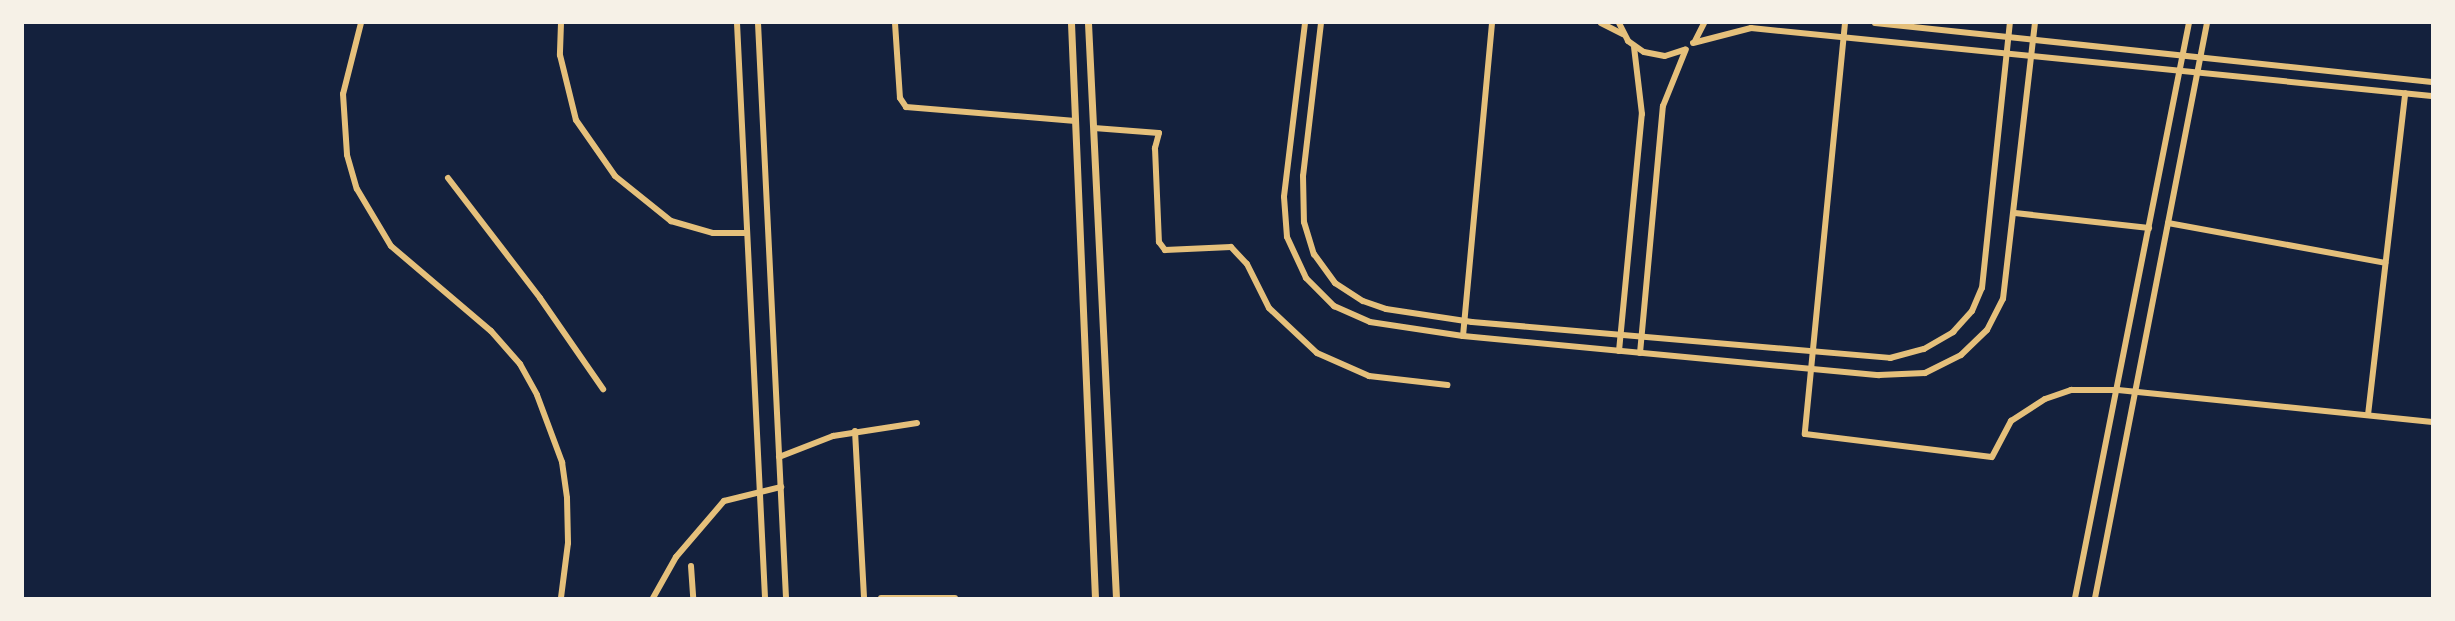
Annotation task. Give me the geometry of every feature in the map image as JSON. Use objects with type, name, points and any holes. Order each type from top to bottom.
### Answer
[{"type":"street","points":[[361,23],[344,94],[346,155],[357,189],[391,246],[491,331],[520,364],[537,395],[562,462],[568,542],[561,598]]},
{"type":"street","points":[[561,23],[560,55],[576,120],[615,176],[671,220],[713,233],[746,233]]},
{"type":"street","points":[[737,23],[757,490],[765,598]]},
{"type":"street","points":[[758,23],[786,598]]},
{"type":"street","points":[[895,23],[900,98],[911,110],[1075,121]]},
{"type":"street","points":[[1071,23],[1095,598]]},
{"type":"street","points":[[1088,23],[1116,598]]},
{"type":"street","points":[[1304,23],[1283,197],[1287,237],[1306,278],[1334,306],[1370,322],[1463,336],[1811,368],[1925,373],[1961,355],[1987,330],[2003,299],[2035,23]]},
{"type":"street","points":[[1321,23],[1303,176],[1304,222],[1314,254],[1335,283],[1363,301],[1464,321],[1890,358],[1924,349],[1953,332],[1972,311],[1987,262],[2010,23]]},
{"type":"street","points":[[1463,336],[1492,23]]},
{"type":"street","points":[[1601,23],[1623,34]]},
{"type":"street","points":[[1619,23],[1623,34],[1634,47],[1642,114],[1619,351]]},
{"type":"street","points":[[1634,47],[1665,56],[1686,49],[1693,43],[1704,23]]},
{"type":"street","points":[[1845,23],[1805,434],[1992,457],[2011,421],[2045,399],[2071,390],[2118,390],[2432,422]]},
{"type":"street","points":[[1875,23],[2432,82]]},
{"type":"street","points":[[2075,598],[2189,23]]},
{"type":"street","points":[[2095,598],[2207,23]]},
{"type":"street","points":[[1693,43],[1751,28],[2007,53],[2032,52],[2432,96]]},
{"type":"street","points":[[1640,353],[1663,106],[1686,49]]},
{"type":"street","points":[[2368,415],[2405,93]]},
{"type":"street","points":[[1094,128],[1159,133],[1155,148],[1159,242],[1165,250],[1231,247],[1247,264],[1269,309],[1317,354],[1369,376],[1447,385]]},
{"type":"street","points":[[447,177],[540,298],[603,389]]},
{"type":"street","points":[[2015,213],[2149,228]]},
{"type":"street","points":[[2168,223],[2385,263]]},
{"type":"street","points":[[779,457],[855,431],[917,423]]},
{"type":"street","points":[[855,431],[864,598]]},
{"type":"street","points":[[653,598],[676,556],[724,501],[757,490],[781,487]]},
{"type":"street","points":[[691,566],[693,598]]},
{"type":"street","points":[[881,598],[955,598]]}]
